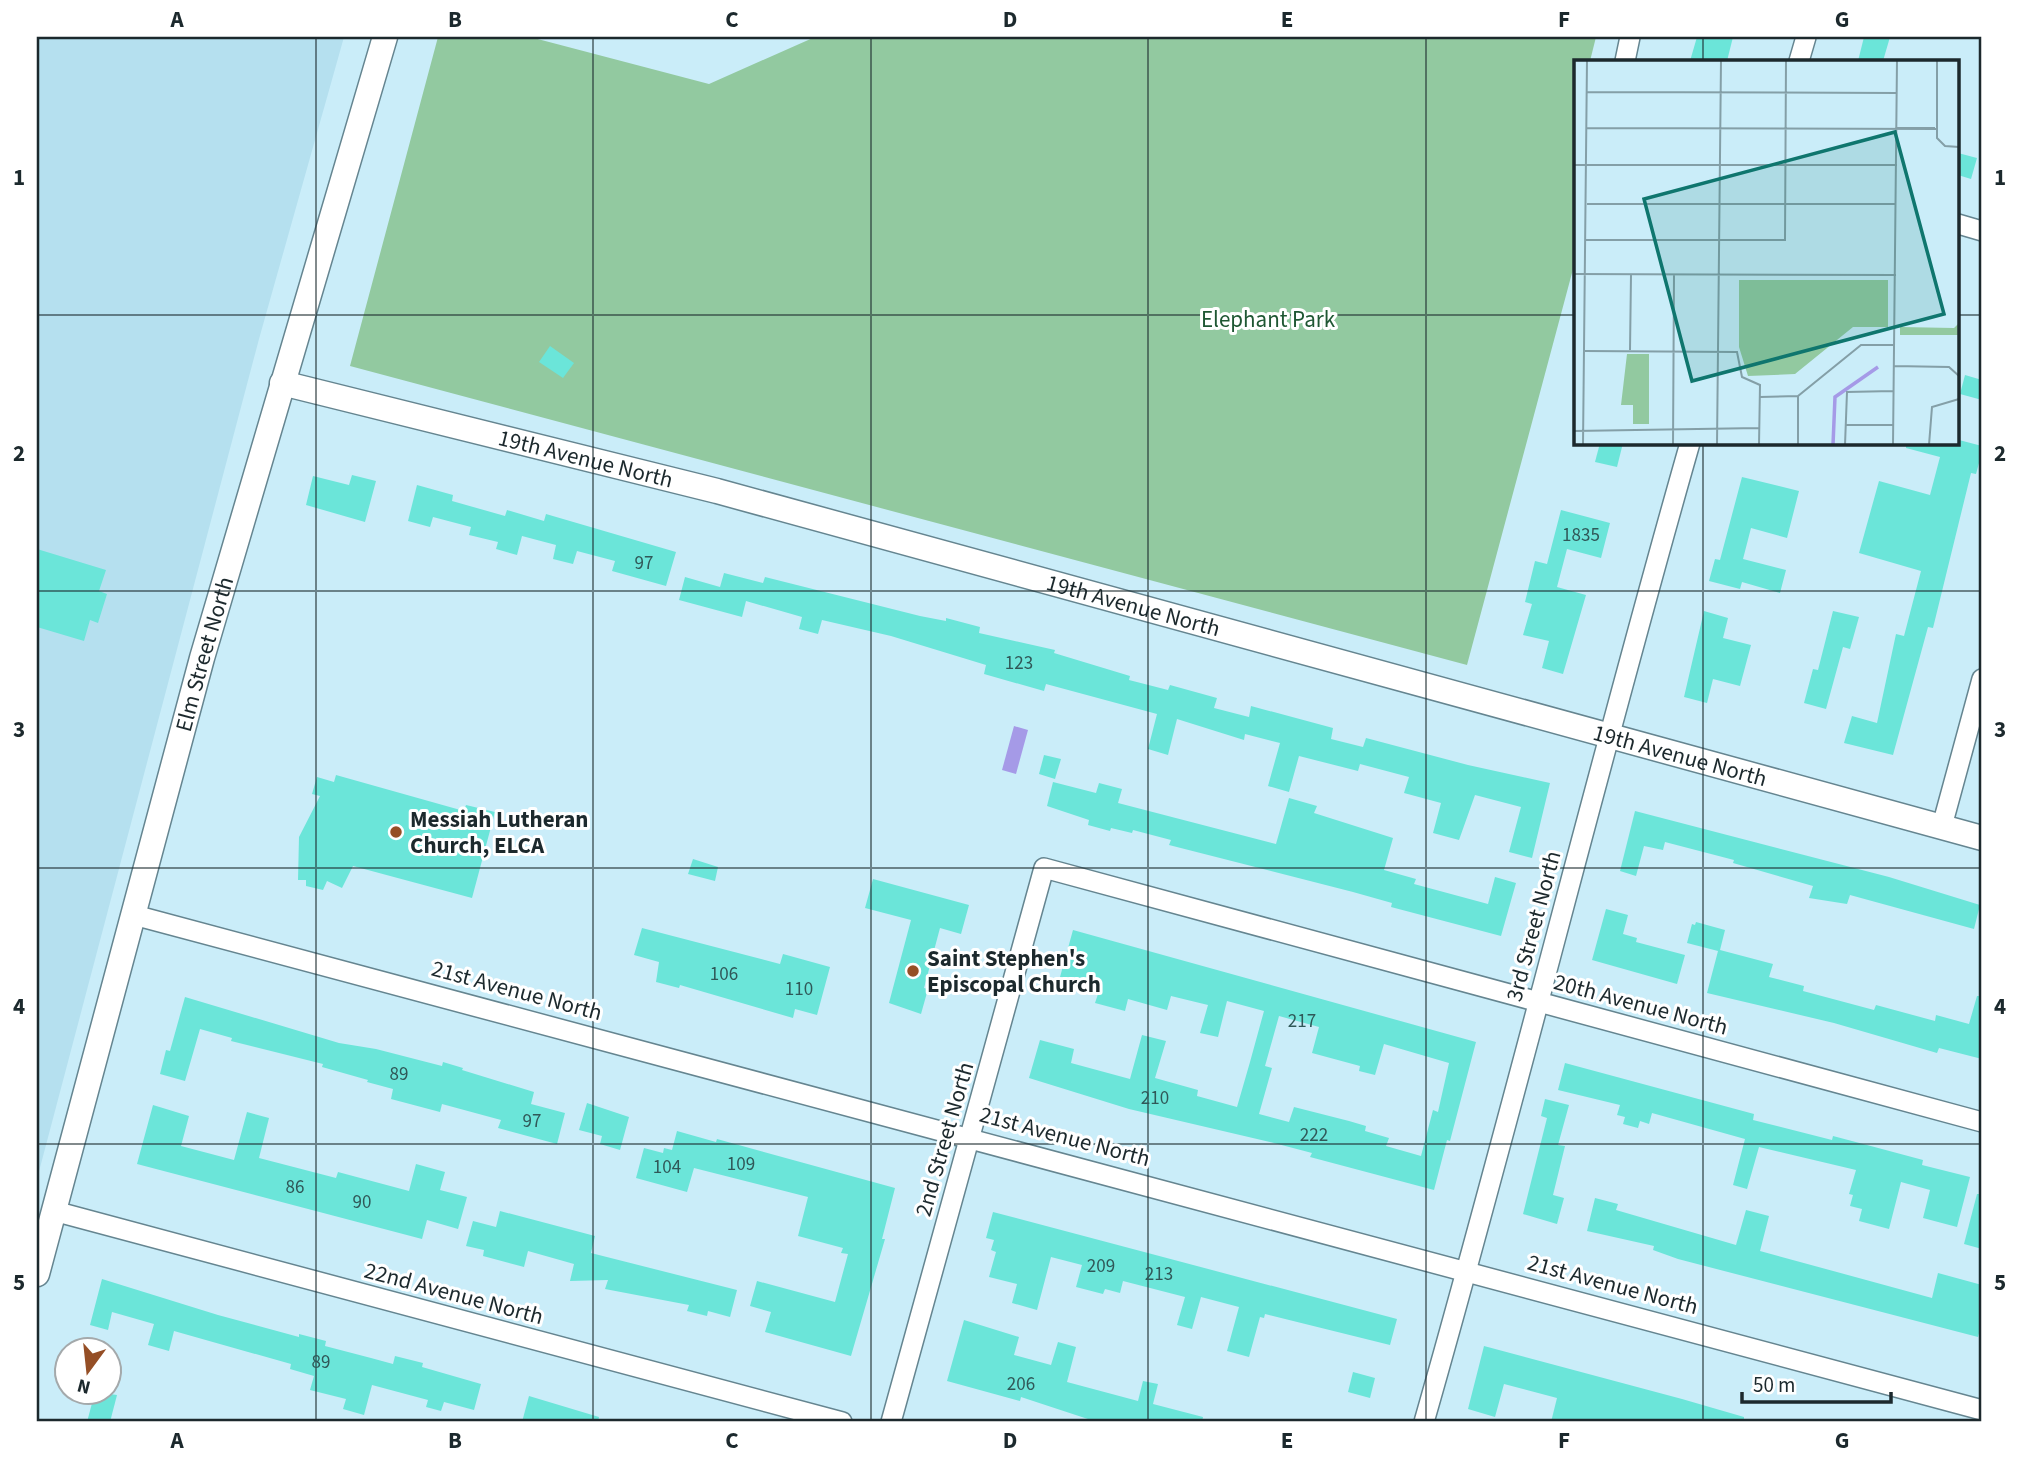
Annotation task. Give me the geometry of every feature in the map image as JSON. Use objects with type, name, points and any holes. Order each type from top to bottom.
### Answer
[{"type":"street","name":"Elm Street North","points":[[37,1274],[202,658],[385,37]]},
{"type":"street","points":[[1625,60],[1630,37]]},
{"type":"street","points":[[1799,60],[1806,37]]},
{"type":"street","points":[[1960,225],[1982,231]]},
{"type":"street","name":"19th Avenue North","points":[[282,383],[726,493],[1982,838]]},
{"type":"street","name":"3rd Street North","points":[[1424,1422],[1468,1270],[1609,735],[1690,444]]},
{"type":"street","points":[[1942,826],[1982,679]]},
{"type":"street","name":"20th Avenue North","points":[[1044,869],[1982,1122]]},
{"type":"street","name":"2nd Street North","points":[[891,1422],[1044,869]]},
{"type":"street","name":"21st Avenue North","points":[[134,915],[970,1136],[1982,1410]]},
{"type":"street","name":"22nd Avenue North","points":[[54,1211],[842,1422]]},
{"type":"shaded area","points":[[37,37],[344,37],[259,339],[37,1179]]},
{"type":"shaded area","points":[[1014,726],[1028,730],[1016,774],[1002,770]]},
{"type":"green space","name":"Elephant Park","points":[[438,37],[530,37],[709,84],[815,37],[1596,37],[1590,60],[1574,60],[1574,265],[1467,665],[350,366]]},
{"type":"building","points":[[1697,37],[1733,37],[1727,60],[1690,60]]},
{"type":"building","points":[[1864,37],[1890,37],[1883,60],[1858,60]]},
{"type":"building","points":[[1960,154],[1977,158],[1971,179],[1960,176]]},
{"type":"building","points":[[550,346],[574,363],[563,378],[539,362]]},
{"type":"building","points":[[1965,375],[1982,380],[1982,400],[1960,394]]},
{"type":"building","points":[[1960,440],[1982,446],[1982,452],[1976,474],[1971,473],[1933,628],[1928,627],[1893,755],[1844,743],[1852,716],[1877,723],[1896,634],[1904,636],[1921,571],[1859,553],[1879,481],[1930,495],[1940,457],[1906,448],[1906,444],[1960,444]]},
{"type":"building","points":[[1600,444],[1623,444],[1617,467],[1595,462]]},
{"type":"building","points":[[352,475],[376,481],[365,522],[306,505],[313,476],[349,485]]},
{"type":"building","points":[[1742,477],[1799,491],[1787,538],[1751,528],[1743,559],[1786,570],[1780,593],[1742,582],[1740,589],[1709,581],[1715,559],[1720,560]]},
{"type":"building","points":[[417,485],[453,495],[452,501],[505,516],[507,510],[544,521],[546,514],[676,552],[666,586],[612,571],[615,561],[577,551],[573,564],[553,559],[556,545],[522,536],[517,555],[496,549],[498,542],[469,535],[471,527],[433,517],[430,527],[408,521]]},
{"type":"building","points":[[1561,510],[1610,523],[1601,558],[1567,549],[1557,587],[1586,595],[1563,674],[1542,668],[1549,641],[1523,635],[1532,604],[1525,602],[1535,561],[1547,564]]},
{"type":"building","points":[[37,549],[106,570],[99,591],[107,594],[98,623],[90,620],[84,641],[37,627]]},
{"type":"building","points":[[724,573],[763,583],[765,577],[920,616],[946,621],[946,618],[980,627],[979,633],[1055,650],[1054,653],[1130,676],[1129,680],[1168,690],[1170,685],[1217,698],[1214,708],[1249,717],[1251,706],[1333,728],[1331,739],[1363,747],[1366,738],[1550,783],[1532,858],[1509,852],[1521,807],[1475,795],[1459,840],[1433,833],[1441,803],[1404,793],[1409,777],[1360,764],[1358,771],[1299,756],[1289,792],[1268,786],[1280,743],[1245,734],[1244,740],[1177,719],[1168,755],[1148,749],[1157,714],[1046,684],[1044,691],[984,674],[986,665],[891,636],[822,620],[818,634],[799,629],[802,617],[746,601],[742,617],[679,600],[685,577],[720,587]]},
{"type":"building","points":[[1704,611],[1728,618],[1723,638],[1751,645],[1740,686],[1713,679],[1707,703],[1684,697]]},
{"type":"building","points":[[1833,611],[1859,617],[1850,649],[1843,647],[1826,709],[1804,703],[1813,669],[1818,670]]},
{"type":"building","points":[[1044,755],[1061,759],[1055,779],[1039,774]]},
{"type":"building","name":"Messiah Lutheran Church, ELCA","points":[[336,775],[464,811],[466,805],[495,812],[472,898],[353,866],[342,888],[327,881],[323,890],[306,886],[306,880],[298,880],[299,837],[320,796],[312,794],[317,777],[334,782]]},
{"type":"building","points":[[1053,782],[1096,793],[1099,783],[1122,789],[1118,803],[1276,844],[1289,798],[1317,806],[1314,813],[1393,838],[1384,870],[1416,879],[1414,884],[1488,904],[1495,877],[1516,883],[1501,936],[1391,907],[1392,903],[1353,892],[1169,845],[1171,840],[1133,830],[1132,833],[1111,828],[1110,831],[1088,825],[1089,820],[1047,806]]},
{"type":"building","points":[[1635,811],[1889,877],[1980,905],[1974,929],[1850,895],[1847,904],[1809,898],[1813,886],[1733,863],[1734,860],[1665,842],[1663,850],[1644,846],[1636,876],[1620,871]]},
{"type":"building","points":[[693,859],[718,867],[715,881],[688,874]]},
{"type":"building","points":[[873,879],[969,905],[961,934],[940,928],[924,988],[928,989],[921,1014],[889,1003],[911,920],[865,908]]},
{"type":"building","points":[[1606,909],[1628,915],[1623,934],[1637,938],[1636,942],[1685,955],[1677,984],[1592,960]]},
{"type":"building","points":[[1696,922],[1725,930],[1720,950],[1773,964],[1769,977],[1804,986],[1803,991],[1874,1010],[1876,1005],[1935,1021],[1936,1015],[1969,1024],[1977,996],[1982,996],[1982,1059],[1939,1048],[1937,1053],[1834,1023],[1707,993],[1718,951],[1687,943],[1692,924],[1695,925]]},
{"type":"building","points":[[642,928],[780,964],[783,954],[830,967],[817,1015],[795,1009],[793,1018],[680,985],[679,988],[656,982],[659,962],[634,955]]},
{"type":"building","points":[[1073,930],[1476,1042],[1434,1190],[1310,1157],[1312,1153],[1129,1109],[1029,1078],[1040,1040],[1074,1049],[1071,1063],[1130,1079],[1142,1035],[1166,1041],[1155,1078],[1198,1090],[1197,1096],[1237,1107],[1264,1011],[1227,1001],[1218,1037],[1200,1033],[1208,1005],[1171,996],[1167,1010],[1128,999],[1125,1011],[1095,1003],[1100,988],[1060,977]],"holes":[[[1279,1016],[1319,1027],[1312,1053],[1360,1066],[1359,1071],[1375,1075],[1384,1044],[1449,1063],[1438,1112],[1433,1110],[1421,1156],[1386,1146],[1389,1138],[1365,1131],[1366,1126],[1349,1121],[1294,1107],[1289,1122],[1259,1114],[1272,1068],[1265,1066]]]},
{"type":"building","points":[[185,997],[339,1043],[376,1049],[442,1066],[443,1062],[534,1092],[531,1104],[565,1113],[557,1144],[498,1128],[501,1120],[442,1104],[440,1112],[391,1099],[393,1089],[322,1067],[323,1064],[231,1041],[232,1038],[200,1029],[185,1081],[160,1074],[166,1050],[170,1051]]},
{"type":"building","points":[[1565,1063],[1754,1114],[1753,1120],[1832,1140],[1833,1136],[1923,1160],[1922,1165],[1970,1177],[1957,1227],[1923,1218],[1930,1190],[1901,1182],[1889,1229],[1859,1221],[1862,1209],[1850,1206],[1853,1195],[1849,1194],[1856,1170],[1759,1147],[1747,1189],[1733,1185],[1745,1139],[1652,1113],[1649,1124],[1640,1121],[1638,1128],[1623,1124],[1625,1117],[1617,1115],[1620,1105],[1558,1090]]},
{"type":"building","points":[[1545,1099],[1569,1105],[1558,1145],[1565,1146],[1553,1195],[1564,1198],[1557,1224],[1523,1214],[1547,1118],[1541,1116]]},
{"type":"building","points":[[587,1103],[629,1117],[620,1150],[600,1144],[602,1136],[579,1130]]},
{"type":"building","points":[[153,1105],[189,1116],[181,1146],[234,1160],[247,1112],[269,1118],[259,1158],[336,1178],[338,1172],[409,1191],[416,1164],[445,1172],[440,1190],[467,1197],[458,1229],[427,1220],[422,1239],[137,1164]]},
{"type":"building","points":[[677,1131],[716,1142],[717,1139],[895,1188],[882,1239],[885,1239],[851,1356],[765,1332],[771,1312],[750,1306],[757,1281],[835,1302],[848,1254],[841,1253],[843,1248],[798,1236],[808,1197],[694,1168],[687,1192],[636,1178],[644,1148],[663,1153],[664,1148],[672,1150]]},
{"type":"building","points":[[1977,1194],[1982,1194],[1982,1249],[1964,1244]]},
{"type":"building","points":[[1595,1198],[1618,1204],[1616,1210],[1736,1245],[1746,1210],[1769,1216],[1760,1251],[1932,1298],[1938,1273],[1982,1285],[1982,1322],[1978,1337],[1678,1259],[1653,1250],[1654,1246],[1587,1231]]},
{"type":"building","points":[[500,1211],[595,1236],[591,1253],[737,1290],[730,1317],[708,1311],[707,1316],[687,1311],[689,1305],[605,1289],[608,1280],[570,1281],[574,1264],[528,1251],[524,1267],[483,1256],[484,1250],[466,1246],[473,1221],[496,1227]]},
{"type":"building","points":[[993,1212],[1397,1319],[1390,1345],[1265,1314],[1264,1318],[1260,1317],[1249,1357],[1227,1351],[1239,1307],[1201,1297],[1192,1329],[1177,1325],[1185,1297],[1123,1281],[1120,1293],[1105,1289],[1103,1294],[1076,1287],[1082,1265],[1051,1257],[1037,1310],[1012,1303],[1017,1284],[989,1277],[996,1252],[991,1250],[994,1240],[986,1238]]},
{"type":"building","points":[[102,1279],[218,1315],[299,1337],[299,1334],[326,1341],[325,1346],[393,1364],[395,1356],[423,1363],[422,1367],[481,1384],[474,1410],[444,1402],[441,1411],[426,1407],[428,1400],[372,1385],[364,1415],[343,1409],[346,1399],[310,1390],[314,1376],[290,1369],[291,1364],[174,1331],[169,1351],[148,1345],[154,1324],[112,1312],[108,1330],[90,1325]]},
{"type":"building","points":[[964,1320],[1019,1337],[1014,1355],[1051,1365],[1058,1342],[1076,1347],[1067,1382],[1138,1401],[1143,1381],[1158,1384],[1153,1404],[1203,1417],[1202,1422],[1097,1422],[1021,1397],[1020,1401],[947,1381]]},
{"type":"building","points":[[1484,1346],[1744,1417],[1744,1422],[1551,1422],[1557,1398],[1504,1384],[1495,1417],[1468,1409]]},
{"type":"building","points":[[1353,1372],[1375,1378],[1370,1398],[1348,1392]]},
{"type":"building","points":[[529,1396],[599,1417],[598,1422],[522,1422]]},
{"type":"building","points":[[91,1406],[114,1406],[110,1422],[87,1422]]},
{"type":"place","name":"Messiah Lutheran Church, ELCA","points":[[396,832]]},
{"type":"place","name":"Saint Stephen's Episcopal Church","points":[[913,971]]}]
